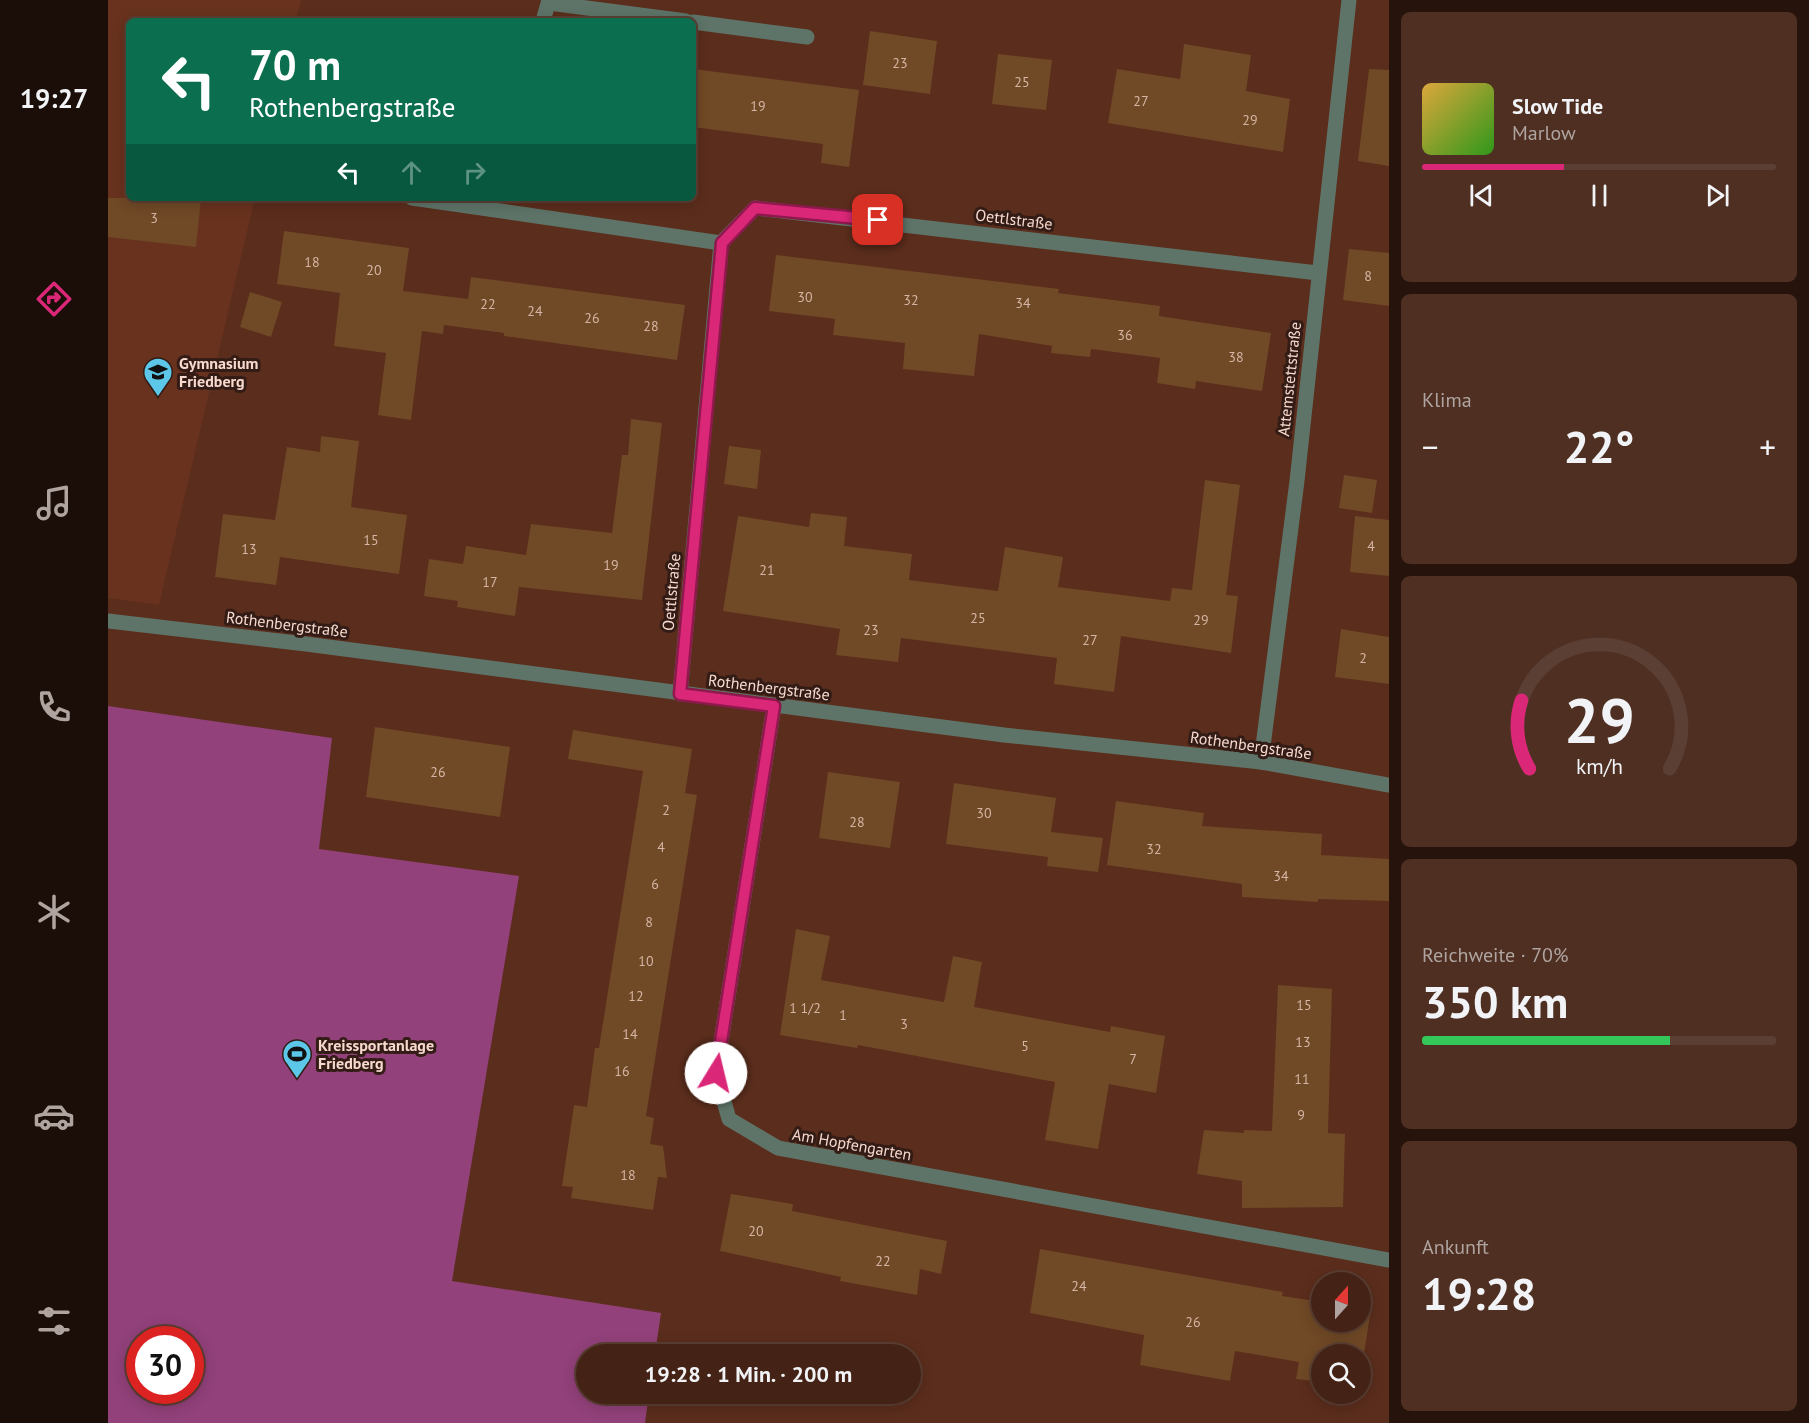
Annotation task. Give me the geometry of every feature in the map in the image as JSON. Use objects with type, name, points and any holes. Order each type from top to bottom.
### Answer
[{"type":"street","name":"Attemstettstraße","points":[[1261,762],[1297,481],[1349,0]]},
{"type":"street","points":[[544,18],[549,2],[664,18]]},
{"type":"street","points":[[696,22],[807,37]]},
{"type":"street","points":[[456,201],[485,203],[722,243]]},
{"type":"street","name":"Oettlstraße","points":[[680,694],[722,243],[755,208],[1318,273]]},
{"type":"street","name":"Rothenbergstraße","points":[[108,621],[297,643],[1034,739],[1261,762],[1389,785]]},
{"type":"street","name":"Am Hopfengarten","points":[[774,706],[716,1073],[729,1119],[778,1148],[1389,1260]]},
{"type":"shaded area","name":"Gymnasium Friedberg","points":[[108,0],[301,0],[297,18],[126,18],[126,201],[254,201],[159,605],[108,598]]},
{"type":"shaded area","name":"Kreissportanlage Friedberg","points":[[108,706],[332,738],[319,849],[519,876],[452,1281],[661,1313],[656,1344],[576,1344],[576,1404],[648,1404],[645,1423],[108,1423]]},
{"type":"building","points":[[870,31],[937,41],[930,94],[863,85]]},
{"type":"building","points":[[1184,44],[1251,55],[1246,91],[1290,99],[1283,152],[1108,123],[1117,69],[1180,79]]},
{"type":"building","points":[[998,54],[1052,60],[1046,110],[992,104]]},
{"type":"building","points":[[696,69],[859,90],[849,167],[821,163],[823,144],[696,127]]},
{"type":"building","points":[[1369,69],[1389,70],[1389,166],[1358,161]]},
{"type":"building","points":[[108,198],[126,198],[126,201],[201,201],[196,247],[108,237]]},
{"type":"building","points":[[284,231],[409,248],[403,291],[468,299],[471,277],[685,305],[677,360],[504,336],[504,333],[444,325],[443,334],[422,331],[411,420],[378,415],[386,353],[334,346],[340,293],[277,284]]},
{"type":"building","points":[[1349,249],[1389,253],[1389,306],[1343,300]]},
{"type":"building","points":[[776,255],[1059,289],[1058,293],[1160,306],[1159,316],[1271,333],[1262,391],[1196,381],[1195,389],[1157,383],[1160,358],[1091,349],[1090,357],[1051,353],[1052,346],[979,334],[974,376],[903,369],[905,343],[833,335],[835,319],[769,311]]},
{"type":"building","points":[[250,292],[282,302],[271,337],[240,327]]},
{"type":"building","points":[[631,419],[662,423],[642,600],[519,587],[515,616],[457,607],[458,601],[424,596],[429,559],[463,564],[466,546],[526,555],[531,524],[612,533],[622,455],[628,455]]},
{"type":"building","points":[[321,436],[359,441],[351,507],[407,515],[399,574],[280,557],[276,585],[215,577],[223,514],[275,520],[287,447],[320,452]]},
{"type":"building","points":[[729,446],[761,450],[757,489],[724,484]]},
{"type":"building","points":[[1344,475],[1377,480],[1372,513],[1339,508]]},
{"type":"building","points":[[1205,480],[1240,485],[1226,595],[1238,596],[1231,653],[1121,636],[1114,692],[1054,684],[1057,658],[901,638],[898,662],[836,655],[840,629],[723,611],[738,516],[809,527],[811,513],[847,517],[844,546],[912,554],[909,580],[998,591],[1005,547],[1063,557],[1058,587],[1170,601],[1172,588],[1192,590]]},
{"type":"building","points":[[1355,516],[1389,520],[1389,576],[1350,572]]},
{"type":"building","points":[[1341,629],[1389,637],[1389,684],[1335,677]]},
{"type":"building","points":[[375,727],[510,747],[500,817],[366,797]]},
{"type":"building","points":[[573,730],[692,749],[685,793],[697,795],[646,1116],[654,1118],[650,1144],[663,1146],[667,1178],[658,1177],[653,1210],[571,1198],[573,1187],[562,1186],[574,1105],[587,1107],[595,1048],[599,1048],[643,771],[568,759]]},
{"type":"building","points":[[828,772],[900,782],[890,848],[819,838]]},
{"type":"building","points":[[954,783],[1056,798],[1051,832],[1103,838],[1098,872],[1047,866],[1048,857],[946,844]]},
{"type":"building","points":[[1116,801],[1204,813],[1202,826],[1322,834],[1321,855],[1389,859],[1389,901],[1318,899],[1318,902],[1242,897],[1242,884],[1107,865]]},
{"type":"building","points":[[796,929],[830,936],[821,980],[944,1002],[953,956],[982,962],[974,1007],[1110,1032],[1111,1026],[1165,1036],[1156,1093],[1109,1084],[1098,1149],[1045,1140],[1055,1082],[858,1045],[857,1048],[780,1035]]},
{"type":"building","points":[[1278,985],[1332,989],[1328,1133],[1345,1134],[1343,1207],[1242,1208],[1242,1181],[1197,1174],[1204,1130],[1244,1133],[1244,1130],[1272,1131]]},
{"type":"building","points":[[731,1194],[793,1204],[792,1211],[947,1241],[941,1274],[920,1269],[917,1295],[840,1281],[841,1277],[720,1251]]},
{"type":"building","points":[[1040,1249],[1283,1292],[1282,1296],[1311,1300],[1311,1332],[1367,1332],[1366,1344],[1311,1344],[1311,1381],[1296,1379],[1299,1362],[1235,1351],[1230,1381],[1140,1365],[1144,1335],[1030,1313]]},
{"type":"place","name":"Gymnasium Friedberg","points":[[158,398]]},
{"type":"place","name":"Kreissportanlage Friedberg","points":[[297,1080]]},
{"type":"route","points":[[716,1073],[774,706],[680,694],[722,243],[755,208],[878,220]]}]
